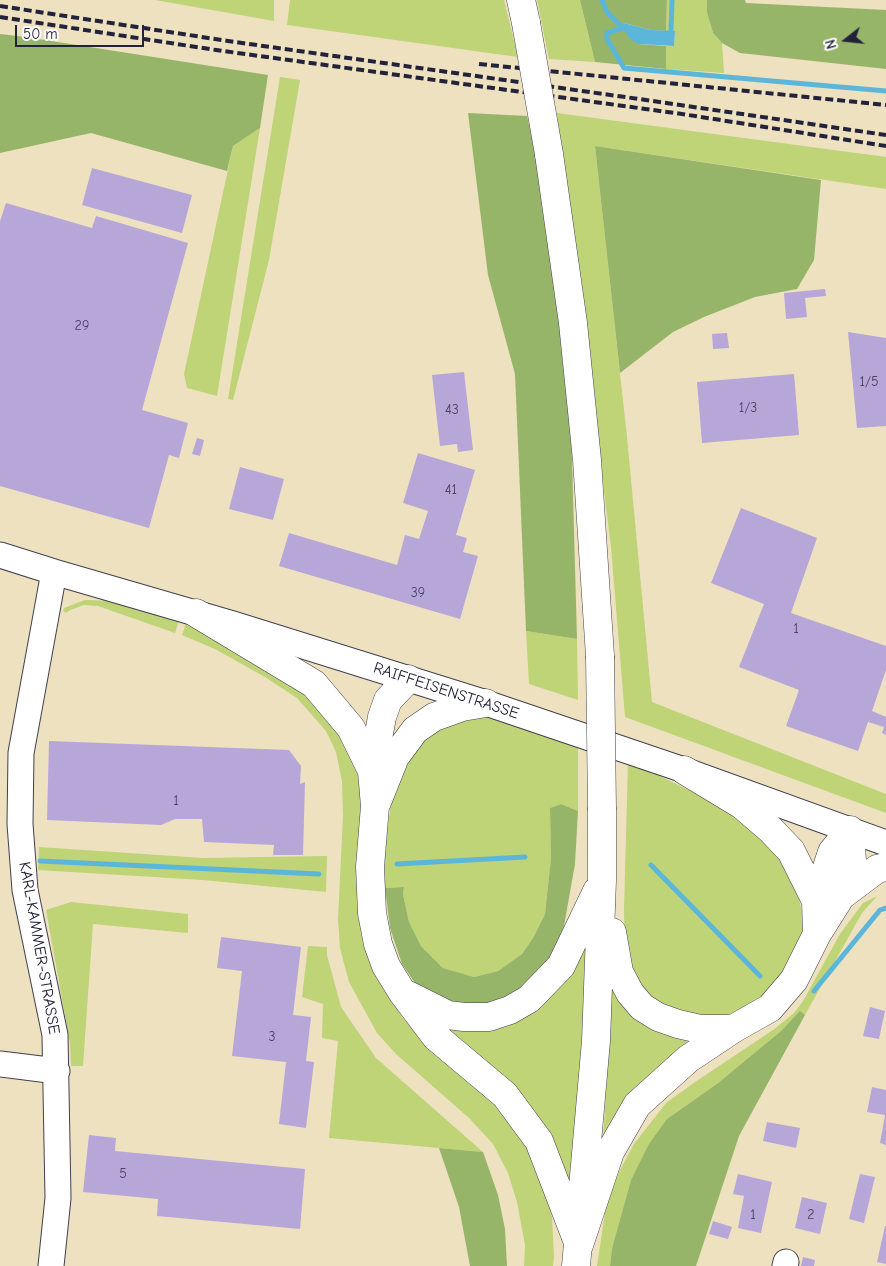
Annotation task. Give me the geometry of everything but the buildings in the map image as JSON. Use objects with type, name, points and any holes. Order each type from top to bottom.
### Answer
[{"type":"main road","points":[[523,12],[549,154],[573,323],[586,450],[600,656],[602,880],[596,1041],[578,1255]]},
{"type":"main road","points":[[196,612],[314,684],[350,728],[372,771]]},
{"type":"main road","points":[[375,806],[394,757],[406,714],[408,679]]},
{"type":"main road","points":[[408,679],[388,700],[382,717],[372,771],[375,806],[370,867],[372,913],[378,944],[386,966],[402,992],[436,1037],[505,1095],[539,1140],[578,1255]]},
{"type":"main road","points":[[394,757],[415,730],[434,717],[462,707],[486,703]]},
{"type":"main road","points":[[684,770],[742,805],[770,829],[829,899]]},
{"type":"main road","points":[[578,1255],[610,1152],[638,1105],[688,1059],[733,1029],[770,1008],[794,980],[817,934],[829,899],[832,852],[850,830]]},
{"type":"main road","points":[[829,899],[877,869],[886,867]]},
{"type":"main road","points":[[402,992],[448,1015],[489,1017],[510,1010],[529,999],[561,966],[602,880]]},
{"type":"main road","points":[[602,880],[619,972],[630,993],[642,1007],[658,1017],[678,1024],[700,1028],[733,1029]]},
{"type":"street","name":"RAIFFEISENSTRASSE","points":[[0,554],[54,572],[196,612],[486,703],[684,770],[886,844]]},
{"type":"street","name":"KARL-KAMMER-STRASSE","points":[[52,1266],[58,1198],[55,1036],[26,890],[20,824],[21,753],[54,572]]},
{"type":"street","points":[[0,1064],[57,1072]]},
{"type":"green space","points":[[155,0],[274,0],[274,21]]},
{"type":"green space","points":[[290,0],[504,0],[518,57],[287,25]]},
{"type":"green space","points":[[537,0],[580,0],[595,62],[549,59]]},
{"type":"green space","points":[[580,0],[667,0],[666,31],[650,30],[624,23],[638,44],[666,46],[666,69],[595,62]]},
{"type":"green space","points":[[667,0],[707,0],[707,13],[713,33],[722,43],[724,73],[666,69],[666,46],[674,46],[675,31],[666,31]]},
{"type":"green space","points":[[707,0],[745,0],[746,3],[886,10],[886,69],[740,53],[722,43],[713,33],[707,13]]},
{"type":"green space","points":[[0,34],[268,75],[260,128],[233,146],[227,171],[91,133],[0,153]]},
{"type":"green space","points":[[280,77],[300,80],[269,260],[233,400],[228,399]]},
{"type":"green space","points":[[468,113],[527,116],[546,200],[571,424],[577,639],[526,631],[515,374],[488,275]]},
{"type":"green space","points":[[557,113],[886,157],[886,189],[595,146],[627,437],[652,702],[886,794],[886,813],[625,717],[611,547]]},
{"type":"green space","points":[[260,128],[217,396],[187,388],[184,374],[233,146]]},
{"type":"green space","points":[[595,146],[821,180],[814,260],[797,289],[755,297],[704,317],[673,332],[620,373]]},
{"type":"green space","points":[[85,600],[121,601],[179,620],[175,633],[98,606],[84,605],[66,613],[63,611],[64,608]]},
{"type":"green space","points":[[186,623],[306,689],[352,749],[360,782],[383,987],[402,1017],[427,1046],[513,1119],[543,1180],[552,1217],[553,1266],[524,1266],[525,1245],[517,1202],[508,1173],[493,1144],[469,1118],[396,1054],[377,1033],[349,982],[340,948],[338,919],[343,816],[342,781],[336,752],[326,731],[297,698],[265,677],[215,649],[182,635]]},
{"type":"green space","points":[[526,631],[577,639],[578,700],[529,684]]},
{"type":"green space","points":[[460,717],[493,718],[578,747],[578,811],[561,804],[550,808],[551,858],[545,914],[533,938],[522,954],[498,971],[474,977],[443,968],[421,946],[409,922],[403,894],[404,887],[385,888],[384,853],[391,803],[416,741]]},
{"type":"green space","points":[[628,761],[691,791],[738,817],[768,838],[793,877],[804,919],[801,949],[771,993],[746,1009],[710,1020],[689,1019],[641,996],[625,956],[624,910]]},
{"type":"green space","points":[[561,804],[578,811],[575,864],[564,926],[550,963],[518,994],[471,1010],[419,989],[402,964],[390,928],[385,888],[404,887],[403,894],[409,922],[421,946],[443,968],[474,977],[498,971],[522,954],[533,938],[545,914],[551,858],[550,808]]},
{"type":"green space","points":[[39,847],[203,858],[327,856],[326,892],[203,880],[38,870]]},
{"type":"green space","points":[[877,896],[862,913],[805,1015],[800,1012],[781,1031],[718,1083],[667,1119],[631,1180],[612,1248],[610,1266],[597,1266],[607,1200],[634,1144],[666,1103],[773,1030],[794,1013],[803,1001],[840,934],[863,903]]},
{"type":"green space","points":[[71,902],[188,914],[188,933],[93,924],[83,1066],[71,1066],[70,1043],[46,910]]},
{"type":"green space","points":[[590,935],[571,1195],[434,1024]]},
{"type":"green space","points":[[308,946],[327,947],[327,955],[341,1007],[376,1058],[483,1152],[329,1138],[338,1041],[322,1038],[323,1004],[302,997]]},
{"type":"green space","points":[[612,986],[707,1035],[603,1142]]},
{"type":"green space","points":[[800,1011],[805,1015],[739,1136],[696,1266],[610,1266],[612,1248],[631,1180],[649,1144],[667,1119],[718,1083],[781,1031]]},
{"type":"green space","points":[[439,1148],[483,1152],[498,1195],[505,1229],[507,1266],[470,1266],[459,1207]]},
{"type":"water","points":[[624,23],[650,30],[675,31],[674,46],[638,44],[629,38],[623,28]]},
{"type":"waterway","points":[[602,0],[607,12],[623,28],[607,33],[607,39],[624,68],[886,91]]},
{"type":"waterway","points":[[671,31],[672,0]]},
{"type":"waterway","points":[[397,864],[525,857]]},
{"type":"waterway","points":[[40,861],[319,874]]},
{"type":"waterway","points":[[651,865],[760,976]]},
{"type":"waterway","points":[[814,991],[880,910],[886,908]]},
{"type":"railway","points":[[0,6],[228,41],[886,135]]},
{"type":"railway","points":[[0,17],[216,50],[682,114],[886,146]]},
{"type":"railway","points":[[479,64],[886,105]]}]
